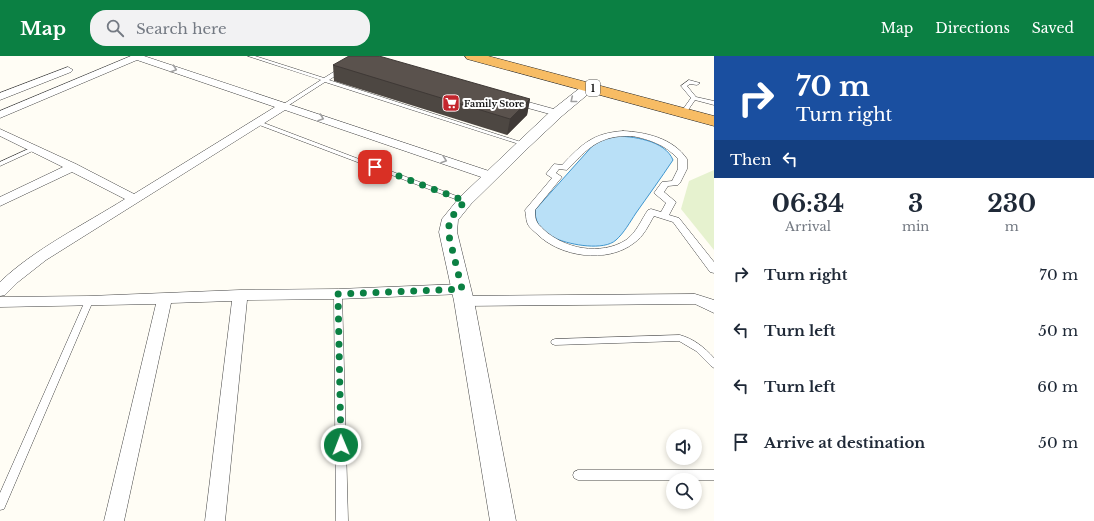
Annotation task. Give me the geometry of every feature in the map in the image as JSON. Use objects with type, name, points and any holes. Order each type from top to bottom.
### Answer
[{"type":"highway","name":"1","points":[[472,56],[714,121]]},
{"type":"street","points":[[0,115],[138,56],[491,176]]},
{"type":"street","points":[[0,97],[68,70]]},
{"type":"street","points":[[503,521],[463,295],[448,232],[450,219],[465,201],[524,144],[557,113],[589,87]]},
{"type":"street","points":[[504,98],[557,113]]},
{"type":"street","points":[[0,291],[13,278],[41,257],[284,106]]},
{"type":"street","points":[[0,132],[35,148],[134,199]]},
{"type":"street","points":[[664,216],[671,202],[659,193],[665,184],[675,183],[684,168],[683,160],[677,153],[655,139],[632,134],[605,136],[592,141],[564,168],[557,166],[550,174],[558,177],[530,210],[532,223],[546,237],[558,244],[572,249],[594,251],[612,249],[624,245],[637,236],[651,212],[664,216],[676,220],[714,269]]},
{"type":"street","points":[[0,202],[72,167]]},
{"type":"street","points":[[0,302],[89,301],[240,295],[338,294],[695,299],[712,304]]},
{"type":"street","points":[[215,521],[240,295]]},
{"type":"street","points":[[114,521],[165,297]]},
{"type":"lane","points":[[250,56],[524,144]]},
{"type":"lane","points":[[284,106],[348,65]]},
{"type":"lane","points":[[697,83],[689,82],[684,86],[694,98],[714,102]]},
{"type":"lane","points":[[684,112],[694,98]]},
{"type":"lane","points":[[256,122],[465,201]]},
{"type":"lane","points":[[0,164],[35,148]]},
{"type":"lane","points":[[338,294],[342,521]]},
{"type":"lane","points":[[0,505],[89,301]]},
{"type":"lane","points":[[555,342],[680,338],[691,342],[698,347],[714,364]]},
{"type":"lane","points":[[578,475],[714,475]]},
{"type":"green space","points":[[714,170],[714,250],[681,209],[689,181]]},
{"type":"water","points":[[613,136],[647,140],[663,148],[669,153],[673,160],[624,231],[611,243],[596,246],[579,245],[557,239],[548,234],[538,224],[535,210],[595,143]]},
{"type":"building","points":[[349,56],[379,56],[530,99],[510,119],[333,65]]},
{"type":"place","name":"Family Store","points":[[451,103]]},
{"type":"route","points":[[341,445],[338,294],[462,289],[448,232],[450,219],[465,201],[375,167]]}]
